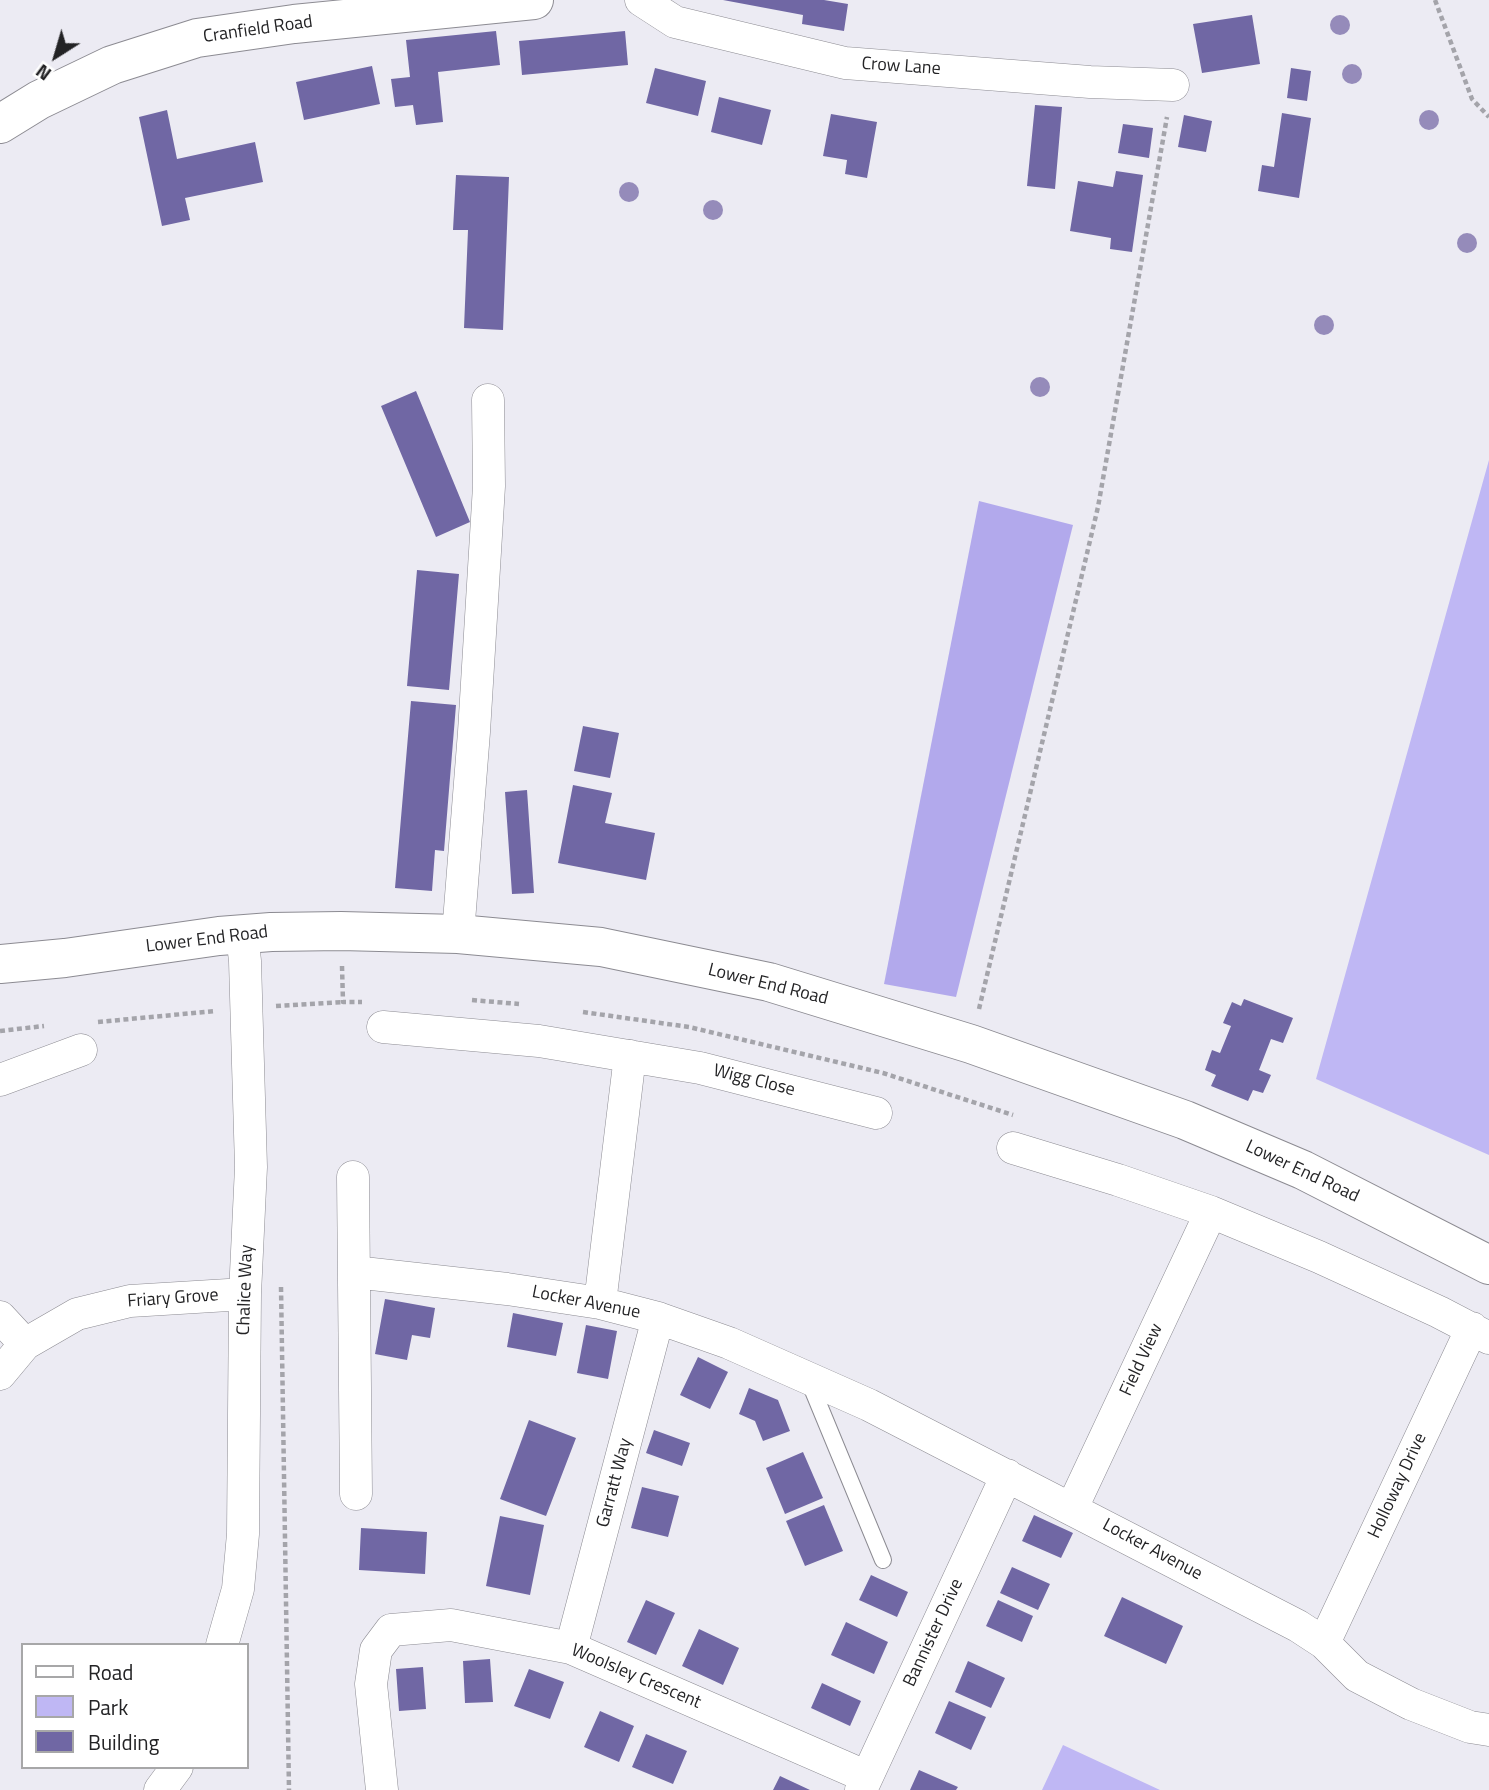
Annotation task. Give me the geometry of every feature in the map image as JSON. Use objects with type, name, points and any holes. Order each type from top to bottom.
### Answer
[{"type":"street","name":"Cranfield Road","points":[[0,124],[39,100],[112,65],[197,38],[294,24],[534,0]]},
{"type":"street","name":"Crow Lane","points":[[641,0],[675,22],[845,63],[1090,82],[1173,85]]},
{"type":"street","points":[[458,934],[489,486],[488,400]]},
{"type":"street","name":"Lower End Road","points":[[0,964],[242,934],[341,930],[458,934],[601,947],[769,982],[971,1044],[1185,1120],[1303,1170],[1489,1265]]},
{"type":"street","name":"Chalice Way","points":[[223,1643],[238,1589],[243,1535],[246,1294],[251,1167],[242,934]]},
{"type":"street","name":"Wigg Close","points":[[383,1027],[539,1041],[700,1068],[876,1112]]},
{"type":"street","points":[[0,1080],[81,1049]]},
{"type":"street","points":[[600,1303],[630,1056]]},
{"type":"street","points":[[1013,1148],[1211,1212],[1319,1257],[1480,1333]]},
{"type":"street","points":[[353,1177],[356,1494]]},
{"type":"street","name":"Field View","points":[[1072,1508],[1211,1212]]},
{"type":"street","name":"Locker Avenue","points":[[354,1272],[506,1289],[600,1303],[658,1318],[729,1343],[869,1405],[1298,1626],[1324,1643],[1357,1676],[1410,1704],[1470,1727],[1489,1730]]},
{"type":"street","name":"Friary Grove","points":[[0,1374],[25,1344],[77,1314],[130,1301],[246,1294]]},
{"type":"street","points":[[0,1317],[25,1344]]},
{"type":"street","name":"Garratt Way","points":[[571,1647],[658,1318]]},
{"type":"street","name":"Holloway Drive","points":[[1324,1643],[1480,1333]]},
{"type":"street","name":"Bannister Drive","points":[[864,1783],[1007,1475]]},
{"type":"street","name":"Woolsley Crescent","points":[[382,1790],[371,1684],[376,1650],[391,1630],[451,1625],[571,1647],[864,1783]]},
{"type":"street","points":[[160,1790],[176,1769]]},
{"type":"lane","points":[[807,1378],[883,1560]]},
{"type":"path","points":[[1435,0],[1472,99],[1489,117]]},
{"type":"path","points":[[971,1044],[1098,507],[1173,85]]},
{"type":"path","points":[[96,1022],[343,1002]]},
{"type":"path","points":[[0,1031],[55,1026]]},
{"type":"path","points":[[281,1282],[289,1790]]},
{"type":"green space","points":[[1489,460],[1489,1155],[1316,1079]]},
{"type":"green space","points":[[1063,1745],[1160,1790],[1042,1790]]},
{"type":"shaded area","points":[[979,501],[1073,525],[956,997],[884,984]]},
{"type":"building","points":[[723,0],[824,0],[848,4],[844,31],[802,24],[803,15]]},
{"type":"building","points":[[1252,15],[1260,64],[1202,73],[1193,24]]},
{"type":"building","points":[[496,31],[500,65],[438,72],[443,122],[416,125],[413,105],[395,107],[391,79],[410,77],[406,40]]},
{"type":"building","points":[[625,31],[628,65],[522,75],[519,41]]},
{"type":"building","points":[[372,66],[380,104],[304,120],[296,82]]},
{"type":"building","points":[[655,68],[706,81],[698,116],[646,103]]},
{"type":"building","points":[[1291,68],[1311,71],[1307,101],[1287,98]]},
{"type":"building","points":[[719,97],[771,110],[762,145],[711,132]]},
{"type":"building","points":[[1035,105],[1062,107],[1055,189],[1027,186]]},
{"type":"building","points":[[167,110],[177,159],[255,142],[263,182],[185,198],[190,220],[162,226],[139,117]]},
{"type":"building","points":[[1282,113],[1311,118],[1299,198],[1258,191],[1262,165],[1274,167]]},
{"type":"building","points":[[831,114],[877,122],[867,178],[845,174],[847,160],[823,156]]},
{"type":"building","points":[[1184,115],[1212,121],[1206,152],[1178,147]]},
{"type":"building","points":[[1123,124],[1153,128],[1149,158],[1118,153]]},
{"type":"building","points":[[1116,171],[1143,175],[1132,252],[1110,249],[1111,238],[1070,231],[1078,181],[1113,187]]},
{"type":"building","points":[[456,175],[509,177],[503,330],[464,328],[468,230],[453,230]]},
{"type":"building","points":[[416,391],[470,522],[436,537],[381,406]]},
{"type":"building","points":[[417,570],[459,574],[449,690],[407,686]]},
{"type":"building","points":[[411,701],[456,705],[444,851],[435,850],[432,891],[395,888]]},
{"type":"building","points":[[583,726],[619,733],[610,778],[574,771]]},
{"type":"building","points":[[573,785],[612,793],[605,823],[655,833],[646,880],[558,863]]},
{"type":"building","points":[[527,790],[534,893],[512,894],[505,792]]},
{"type":"building","points":[[1244,999],[1293,1018],[1283,1043],[1271,1039],[1259,1070],[1271,1075],[1263,1093],[1253,1090],[1248,1101],[1211,1086],[1216,1075],[1205,1070],[1212,1050],[1220,1053],[1231,1026],[1223,1023],[1232,1002],[1241,1006]]},
{"type":"building","points":[[385,1299],[435,1308],[430,1338],[412,1335],[407,1360],[375,1354]]},
{"type":"building","points":[[513,1313],[563,1323],[556,1356],[507,1347]]},
{"type":"building","points":[[586,1325],[617,1331],[608,1379],[577,1373]]},
{"type":"building","points":[[698,1357],[728,1372],[710,1409],[680,1395]]},
{"type":"building","points":[[749,1388],[778,1400],[790,1431],[763,1441],[755,1421],[739,1414]]},
{"type":"building","points":[[529,1420],[576,1438],[546,1516],[500,1499]]},
{"type":"building","points":[[654,1430],[690,1443],[682,1466],[646,1453]]},
{"type":"building","points":[[803,1452],[823,1498],[785,1514],[766,1468]]},
{"type":"building","points":[[642,1487],[679,1496],[668,1537],[631,1528]]},
{"type":"building","points":[[824,1505],[843,1551],[805,1566],[786,1521]]},
{"type":"building","points":[[1034,1515],[1073,1533],[1061,1558],[1022,1541]]},
{"type":"building","points":[[500,1516],[544,1525],[530,1595],[486,1586]]},
{"type":"building","points":[[361,1528],[427,1532],[425,1574],[359,1570]]},
{"type":"building","points":[[1012,1567],[1050,1584],[1038,1610],[1000,1593]]},
{"type":"building","points":[[871,1575],[908,1592],[897,1617],[859,1600]]},
{"type":"building","points":[[1122,1597],[1183,1626],[1166,1664],[1104,1636]]},
{"type":"building","points":[[646,1600],[675,1613],[656,1655],[627,1642]]},
{"type":"building","points":[[998,1600],[1033,1616],[1022,1642],[986,1626]]},
{"type":"building","points":[[846,1622],[888,1642],[874,1674],[831,1655]]},
{"type":"building","points":[[699,1629],[739,1648],[723,1685],[682,1666]]},
{"type":"building","points":[[490,1659],[493,1702],[465,1703],[463,1661]]},
{"type":"building","points":[[968,1661],[1005,1678],[991,1708],[955,1692]]},
{"type":"building","points":[[423,1667],[426,1709],[399,1711],[396,1669]]},
{"type":"building","points":[[529,1669],[564,1682],[550,1719],[514,1706]]},
{"type":"building","points":[[822,1683],[861,1701],[850,1726],[811,1708]]},
{"type":"building","points":[[949,1701],[986,1717],[971,1750],[935,1733]]},
{"type":"building","points":[[600,1711],[634,1726],[619,1762],[584,1747]]},
{"type":"building","points":[[646,1734],[687,1751],[673,1784],[632,1767]]},
{"type":"building","points":[[919,1770],[958,1787],[956,1790],[910,1790]]},
{"type":"building","points":[[780,1776],[810,1790],[773,1790]]}]
